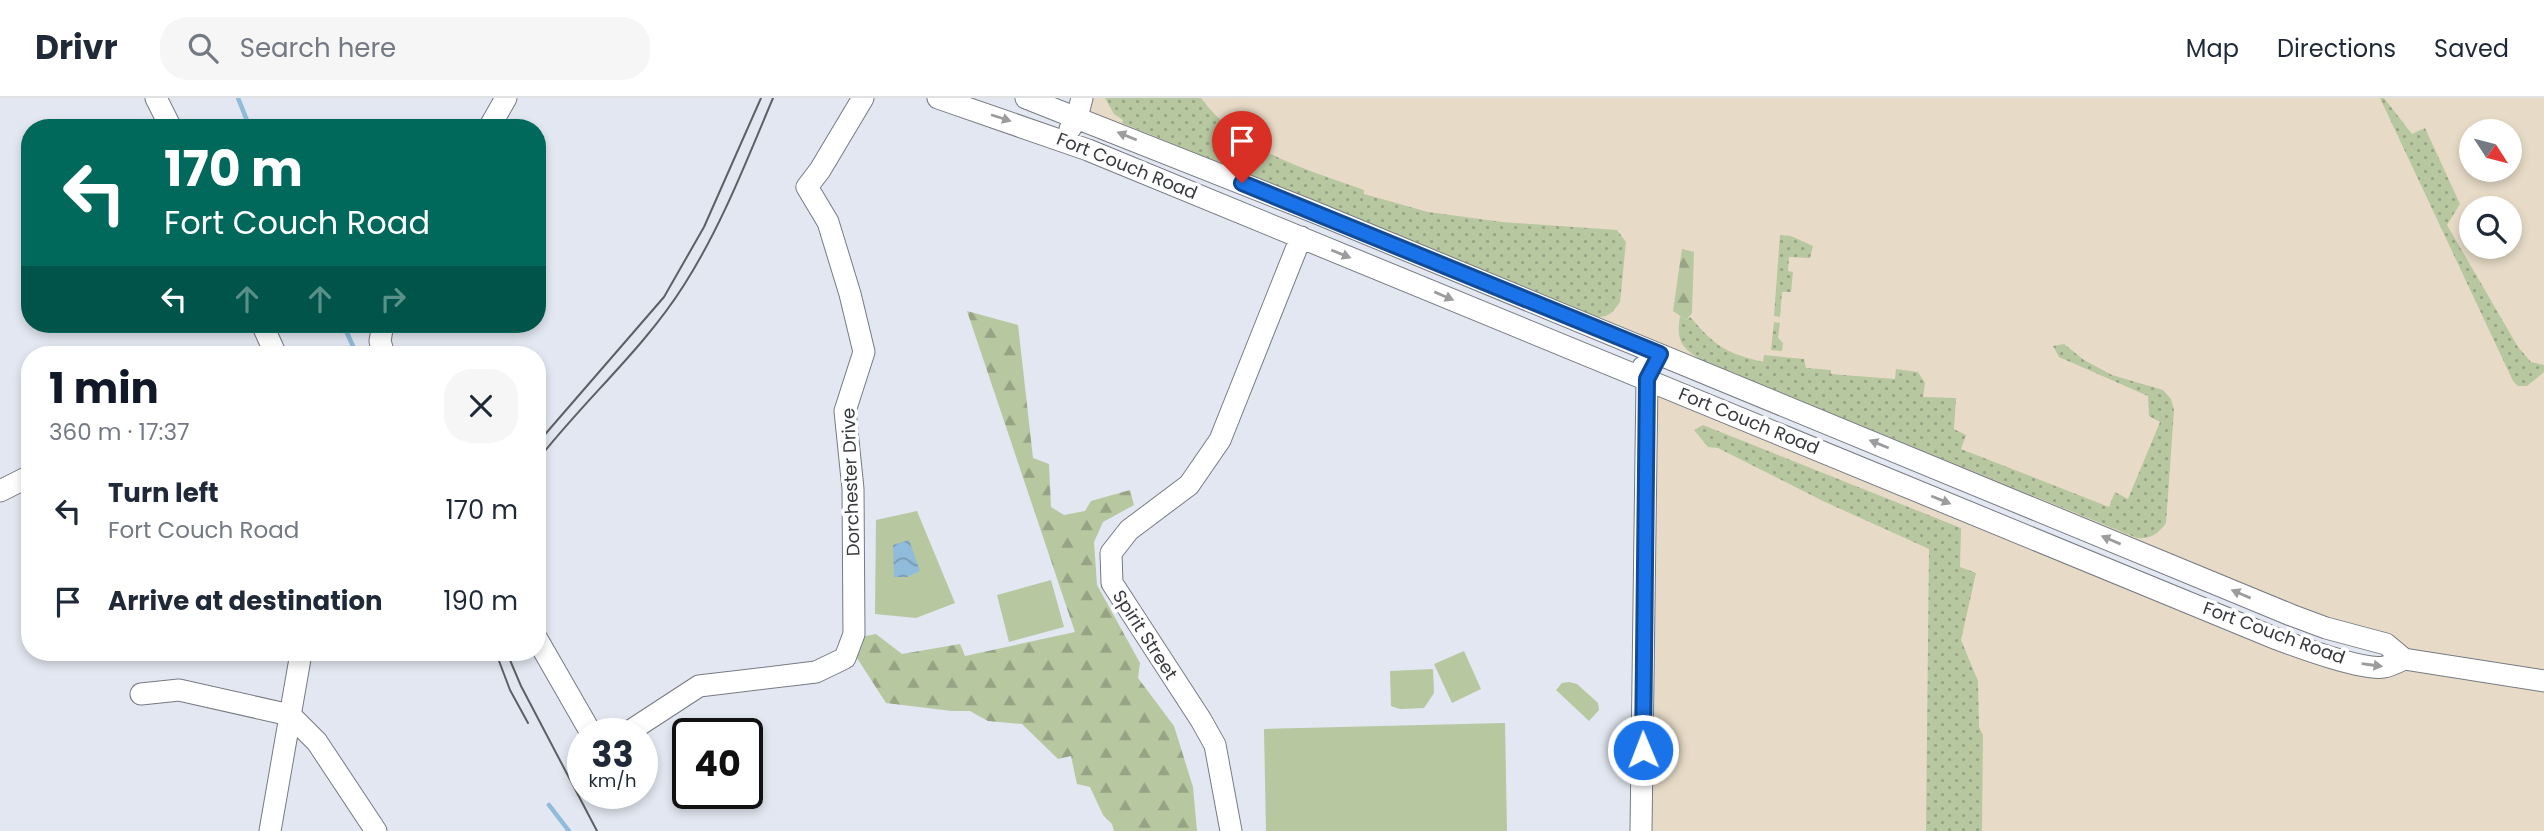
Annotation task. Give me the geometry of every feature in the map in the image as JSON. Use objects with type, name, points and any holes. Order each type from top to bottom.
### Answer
[{"type":"street","points":[[156,98],[166,119]]},
{"type":"street","points":[[494,119],[506,98]]},
{"type":"street","name":"Dorchester Drive","points":[[650,718],[699,686],[816,672],[845,658],[854,634],[853,489],[845,411],[864,352],[850,293],[828,222],[807,187],[863,98]]},
{"type":"street","name":"Fort Couch Road","points":[[938,98],[1063,140],[2277,639],[2366,665],[2383,667],[2404,659],[2544,681]]},
{"type":"street","name":"Fort Couch Road","points":[[1026,98],[1072,106],[1314,212],[2291,615],[2386,644],[2404,659]]},
{"type":"street","points":[[1063,140],[1072,106]]},
{"type":"street","name":"Spirit Street","points":[[1231,831],[1215,745],[1112,583],[1111,553],[1129,530],[1189,485],[1220,440],[1301,237]]},
{"type":"street","points":[[1637,345],[1647,379],[1641,831]]},
{"type":"street","points":[[1647,379],[1660,354]]},
{"type":"street","points":[[0,491],[21,480]]},
{"type":"street","points":[[546,655],[582,718]]},
{"type":"street","points":[[270,831],[300,661]]},
{"type":"street","points":[[141,694],[179,690],[290,715],[317,742],[376,831]]},
{"type":"shaded area","points":[[1082,98],[2544,98],[2544,831],[1641,831],[1647,379],[2310,650],[2403,660],[1077,117]]},
{"type":"green space","points":[[1105,98],[1201,98],[1235,132],[1275,156],[1364,190],[1364,194],[1428,212],[1502,222],[1617,230],[1626,242],[1620,302],[1611,313],[1598,317],[1122,123],[1123,120],[1114,114]]},
{"type":"green space","points":[[2380,98],[2384,98],[2412,134],[2425,128],[2459,202],[2447,225],[2459,246],[2459,259],[2467,259],[2518,347],[2531,362],[2544,365],[2544,372],[2527,386],[2518,386],[2513,381]]},
{"type":"green space","points":[[1780,235],[1791,236],[1813,246],[1810,258],[1789,257],[1788,271],[1793,272],[1791,292],[1782,292],[1780,317],[1774,316]]},
{"type":"green space","points":[[1682,249],[1694,252],[1692,313],[1686,320],[1673,311]]},
{"type":"green space","points":[[967,311],[1018,325],[1033,458],[1049,464],[1051,507],[1064,515],[1085,511],[1091,501],[1130,490],[1134,505],[1103,522],[1094,542],[1097,585],[1140,663],[1138,678],[1174,726],[1193,787],[1197,831],[1114,831],[1090,787],[1077,784],[1071,756],[1058,759],[1022,724],[988,721],[970,711],[886,703],[857,658],[861,637],[876,634],[902,654],[960,644],[965,656],[1075,632]]},
{"type":"green space","points":[[1680,316],[1686,320],[1690,317],[1723,348],[1763,362],[1764,355],[1804,359],[1806,368],[1831,370],[1831,374],[1895,379],[1896,369],[1918,372],[1925,383],[1923,397],[1956,398],[1954,429],[1966,435],[1961,449],[2109,507],[2115,492],[2128,499],[2160,422],[2149,416],[2148,396],[2059,357],[2053,346],[2064,344],[2084,360],[2112,375],[2163,390],[2171,399],[2174,410],[2166,523],[2154,535],[2137,538],[1701,360],[1682,342],[1679,332]]},
{"type":"green space","points":[[1774,322],[1780,323],[1778,338],[1783,343],[1782,351],[1771,350]]},
{"type":"green space","points":[[1703,425],[1961,528],[1960,567],[1976,573],[1961,640],[1978,681],[1979,727],[1983,735],[1982,831],[1926,831],[1929,549],[1823,501],[1718,448],[1708,447],[1694,430]]},
{"type":"green space","points":[[917,511],[955,603],[916,618],[875,614],[876,520]]},
{"type":"green space","points":[[1051,580],[1064,627],[1009,642],[997,595]]},
{"type":"green space","points":[[1464,651],[1481,689],[1452,703],[1434,664]]},
{"type":"green space","points":[[1433,669],[1434,693],[1424,708],[1400,709],[1391,706],[1390,671]]},
{"type":"green space","points":[[1562,683],[1577,684],[1598,703],[1599,710],[1589,721],[1556,690]]},
{"type":"green space","points":[[1505,723],[1507,831],[1266,831],[1264,729]]},
{"type":"water","points":[[909,540],[920,571],[907,577],[894,577],[893,545]]},
{"type":"waterway","points":[[238,98],[246,119]]},
{"type":"waterway","points":[[347,333],[353,346]]},
{"type":"waterway","points":[[549,805],[569,831]]},
{"type":"tram line","points":[[546,433],[664,297],[704,227],[761,98]]},
{"type":"tram line","points":[[546,450],[632,353],[684,285],[721,217],[773,98]]},
{"type":"tram line","points":[[499,661],[510,690],[528,723]]},
{"type":"tram line","points":[[510,661],[597,831]]},
{"type":"route","points":[[1242,183],[1660,354],[1647,379],[1643,750]]}]
